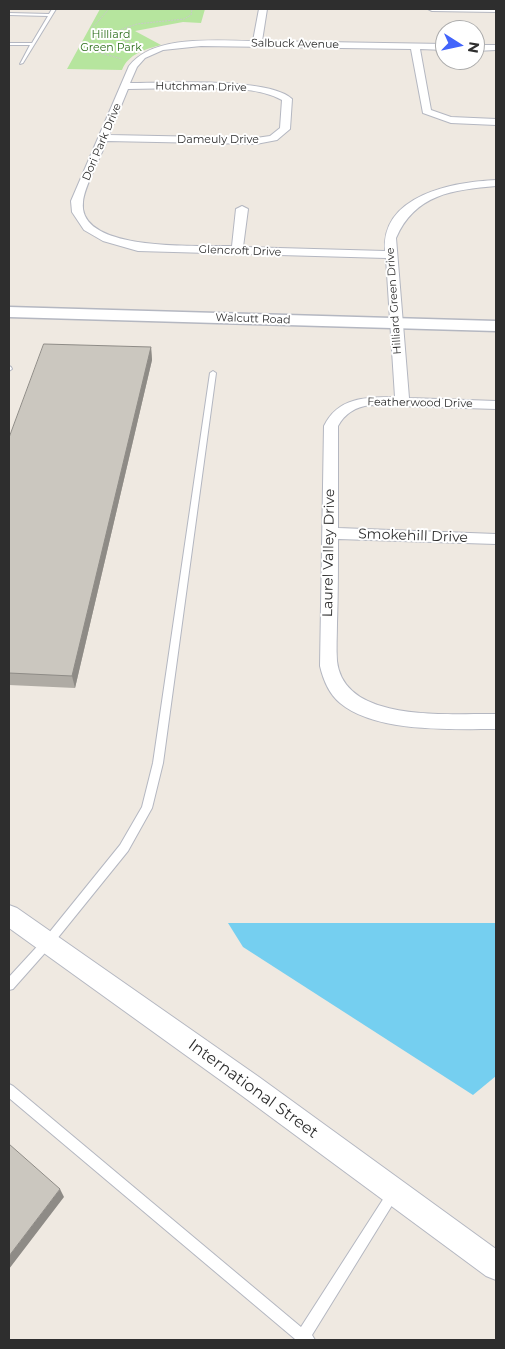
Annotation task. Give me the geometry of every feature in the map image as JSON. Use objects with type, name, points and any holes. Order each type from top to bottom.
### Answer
[{"type":"street","points":[[257,44],[263,9]]},
{"type":"street","points":[[432,9],[496,10]]},
{"type":"street","name":"Salbuck Avenue","points":[[145,52],[187,44],[435,47]]},
{"type":"street","points":[[415,47],[426,111],[438,117],[453,120],[496,122]]},
{"type":"street","name":"Dori Park Drive","points":[[92,231],[83,224],[78,216],[77,201],[105,138],[133,66],[145,52]]},
{"type":"street","name":"Hutchman Drive","points":[[125,86],[254,89],[277,92]]},
{"type":"street","name":"Dameuly Drive","points":[[105,138],[246,141],[273,138],[285,129],[287,102],[285,96],[277,92]]},
{"type":"street","name":"Hilliard Green Drive","points":[[402,402],[394,323],[390,238],[397,223],[410,208],[432,196],[457,188],[496,184]]},
{"type":"street","points":[[237,250],[242,209]]},
{"type":"street","name":"Glencroft Drive","points":[[92,231],[119,243],[138,246],[390,255]]},
{"type":"street","name":"Walcutt Road","points":[[9,312],[496,326]]},
{"type":"street","name":"Featherwood Drive","points":[[345,408],[358,402],[496,405]]},
{"type":"street","name":"Laurel Valley Drive","points":[[345,408],[335,415],[331,426],[328,661],[333,681],[347,698],[371,712],[399,717],[496,722]]},
{"type":"street","name":"Smokehill Drive","points":[[330,533],[496,539]]},
{"type":"street","name":"International Street","points":[[9,914],[496,1266]]},
{"type":"lane","points":[[20,63],[54,9]]},
{"type":"lane","points":[[9,14],[50,15]]},
{"type":"lane","points":[[9,44],[32,44]]},
{"type":"lane","points":[[9,985],[48,942],[124,848],[146,808],[158,762],[213,374]]},
{"type":"lane","points":[[9,1090],[304,1339],[394,1191]]},
{"type":"path","points":[[87,46],[94,39],[91,29],[109,9]]},
{"type":"path","points":[[145,52],[119,34],[122,28],[146,22],[180,20],[189,17],[192,9]]},
{"type":"path","points":[[120,42],[128,41]]},
{"type":"path","points":[[87,46],[96,46]]},
{"type":"path","points":[[87,46],[86,49],[91,52],[128,60]]},
{"type":"green space","name":"Hilliard Green Park","points":[[100,9],[205,9],[201,23],[183,22],[135,31],[161,45],[144,50],[133,56],[122,70],[67,69]]},
{"type":"water","points":[[228,923],[496,923],[496,1076],[473,1095],[243,947]]},
{"type":"building","points":[[44,344],[151,347],[72,676],[9,673],[9,438]]},
{"type":"building","points":[[9,1144],[60,1189],[9,1256]]}]
